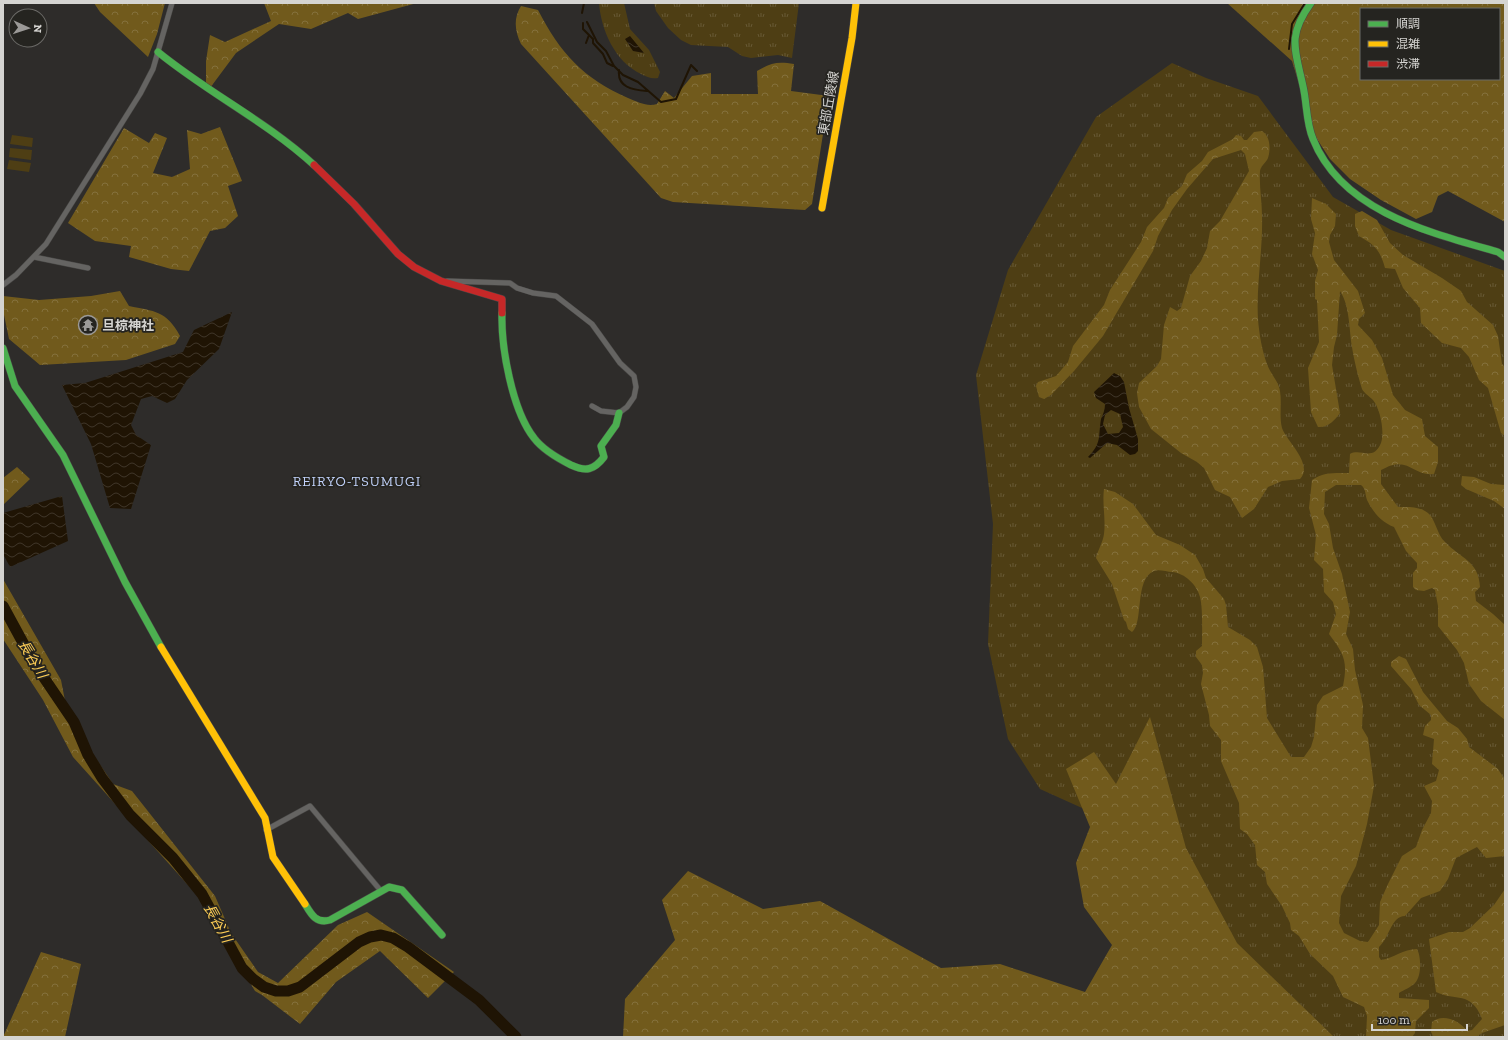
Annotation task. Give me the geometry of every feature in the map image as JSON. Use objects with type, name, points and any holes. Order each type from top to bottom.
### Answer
[{"type":"street","points":[[3,285],[16,275],[46,244],[140,94],[153,69],[172,3]]},
{"type":"street","name":"東部丘陵線","points":[[822,208],[852,38],[856,3]]},
{"type":"street","points":[[1311,3],[1301,14],[1296,25],[1294,48],[1307,101],[1313,141],[1335,177],[1362,200],[1425,231],[1498,252],[1505,257]]},
{"type":"street","points":[[158,52],[174,66],[276,133],[301,153],[348,197],[410,264],[423,272],[444,281],[502,299],[503,344],[514,390],[524,420],[533,438],[548,451],[583,470],[591,470],[599,464],[604,457],[601,446],[616,425],[619,413],[627,407],[634,397],[636,387],[634,376],[620,363],[592,324],[556,296],[533,293],[517,288],[510,282],[444,281]]},
{"type":"street","points":[[34,257],[88,268]]},
{"type":"street","points":[[3,348],[15,386],[63,455],[146,622],[265,818],[266,830],[273,857],[314,918],[323,922],[330,920],[389,887],[402,890],[442,935]]},
{"type":"street","points":[[592,406],[601,411],[619,413]]},
{"type":"street","points":[[266,830],[310,806],[381,891]]},
{"type":"green space","points":[[94,3],[165,3],[157,34],[148,57],[100,12]]},
{"type":"green space","points":[[264,3],[417,3],[358,19],[348,13],[311,29],[279,24],[236,53],[210,88],[206,85],[206,61],[210,35],[225,42],[271,21]]},
{"type":"green space","points":[[599,3],[624,3],[630,29],[649,50],[660,72],[658,78],[647,77],[632,69],[624,62],[611,44],[606,34],[600,13]]},
{"type":"green space","points":[[654,3],[799,3],[792,58],[778,55],[751,58],[742,56],[728,47],[691,45],[681,40],[668,28],[656,11]]},
{"type":"green space","points":[[1227,3],[1505,3],[1505,222],[1448,191],[1438,196],[1432,212],[1416,219],[1381,200],[1350,179],[1330,159],[1315,136],[1292,61]]},
{"type":"green space","points":[[521,6],[538,10],[555,39],[575,63],[586,73],[612,91],[646,104],[657,104],[665,91],[674,98],[692,76],[711,73],[711,94],[758,94],[757,71],[774,63],[794,64],[791,91],[829,96],[812,204],[805,210],[673,202],[661,198],[521,44],[517,34],[516,20]]},
{"type":"green space","points":[[1172,63],[1206,78],[1258,96],[1333,197],[1391,230],[1505,271],[1505,1037],[1307,1037],[1133,831],[1040,789],[1008,739],[988,644],[993,524],[976,375],[1008,270],[1096,117]]},
{"type":"green space","points":[[220,127],[242,181],[228,186],[238,216],[225,228],[210,231],[189,271],[171,269],[129,257],[131,246],[95,241],[68,223],[124,128],[149,143],[155,133],[167,138],[153,173],[172,177],[190,169],[187,130],[201,134]]},
{"type":"green space","points":[[1262,131],[1267,136],[1270,146],[1268,158],[1261,167],[1260,171],[1262,242],[1258,293],[1259,330],[1262,348],[1267,364],[1276,381],[1281,396],[1282,428],[1302,460],[1304,467],[1300,479],[1282,481],[1268,487],[1254,509],[1242,518],[1230,497],[1215,490],[1204,468],[1197,462],[1181,453],[1151,429],[1139,407],[1137,393],[1139,383],[1157,366],[1161,359],[1164,325],[1170,307],[1177,311],[1181,308],[1190,276],[1201,261],[1207,248],[1210,231],[1220,221],[1249,171],[1245,154],[1241,150],[1213,159],[1187,189],[1172,210],[1158,236],[1153,251],[1103,336],[1074,371],[1051,395],[1044,399],[1039,397],[1036,386],[1038,382],[1056,376],[1068,362],[1073,346],[1104,305],[1110,290],[1141,242],[1147,227],[1164,208],[1168,198],[1182,186],[1187,174],[1202,161],[1208,152],[1233,139],[1236,135],[1241,136],[1244,140],[1247,140],[1254,132]]},
{"type":"green space","points":[[12,135],[33,138],[32,147],[10,144]]},
{"type":"green space","points":[[10,148],[32,150],[31,160],[9,157]]},
{"type":"green space","points":[[9,160],[31,163],[29,172],[7,169]]},
{"type":"green space","points":[[1312,198],[1326,204],[1336,214],[1335,226],[1330,235],[1329,242],[1334,260],[1358,291],[1365,313],[1359,319],[1358,325],[1372,340],[1382,358],[1393,395],[1405,410],[1422,419],[1425,436],[1438,447],[1438,462],[1434,474],[1426,474],[1398,464],[1381,470],[1381,484],[1398,507],[1417,508],[1425,511],[1431,516],[1442,539],[1468,561],[1476,571],[1479,578],[1480,587],[1475,592],[1476,601],[1505,625],[1505,720],[1481,701],[1469,684],[1464,663],[1457,650],[1438,626],[1438,606],[1435,590],[1432,588],[1424,591],[1416,590],[1413,587],[1413,573],[1417,568],[1417,563],[1406,551],[1394,527],[1381,519],[1372,509],[1367,500],[1363,487],[1361,485],[1336,485],[1325,492],[1324,514],[1329,524],[1333,548],[1342,574],[1350,612],[1346,634],[1353,649],[1355,670],[1363,705],[1362,728],[1368,738],[1374,786],[1367,824],[1356,866],[1341,896],[1339,923],[1344,933],[1360,941],[1368,942],[1379,925],[1380,902],[1388,884],[1402,856],[1416,847],[1422,830],[1431,813],[1432,801],[1424,786],[1436,781],[1439,770],[1432,764],[1434,739],[1423,735],[1425,726],[1431,720],[1431,715],[1419,705],[1411,689],[1391,666],[1391,662],[1399,656],[1406,659],[1423,692],[1447,721],[1458,728],[1467,739],[1469,747],[1498,769],[1505,780],[1505,856],[1486,858],[1477,847],[1456,858],[1448,879],[1440,891],[1421,898],[1405,916],[1397,919],[1383,943],[1379,947],[1379,957],[1381,960],[1412,949],[1417,949],[1420,961],[1419,976],[1412,986],[1399,993],[1399,998],[1429,1000],[1429,1008],[1416,1021],[1415,1033],[1412,1037],[1366,1037],[1367,1016],[1364,1007],[1343,997],[1333,976],[1310,954],[1299,936],[1291,930],[1290,923],[1282,906],[1267,884],[1265,872],[1257,865],[1255,845],[1247,834],[1240,829],[1239,803],[1221,761],[1221,740],[1210,726],[1209,715],[1201,684],[1203,673],[1202,665],[1196,657],[1196,651],[1202,646],[1202,614],[1200,597],[1196,588],[1190,580],[1177,573],[1158,570],[1154,571],[1148,576],[1141,591],[1138,620],[1136,627],[1132,632],[1128,629],[1124,620],[1112,584],[1096,558],[1104,534],[1104,489],[1115,492],[1133,504],[1156,535],[1180,545],[1195,555],[1206,578],[1224,599],[1228,627],[1250,640],[1257,647],[1263,667],[1267,718],[1291,757],[1304,757],[1311,747],[1314,737],[1317,705],[1323,696],[1343,686],[1345,670],[1344,658],[1329,634],[1336,614],[1333,602],[1324,592],[1323,569],[1314,560],[1316,535],[1309,508],[1312,480],[1325,474],[1349,473],[1350,454],[1358,452],[1374,452],[1378,449],[1382,438],[1381,420],[1378,409],[1373,400],[1362,389],[1356,368],[1346,304],[1340,291],[1337,335],[1332,365],[1340,413],[1328,425],[1318,427],[1311,412],[1308,368],[1319,342],[1317,300],[1315,299],[1315,281],[1318,270],[1312,254],[1315,233],[1311,219]]},
{"type":"green space","points":[[1362,211],[1377,220],[1390,243],[1403,255],[1461,291],[1467,302],[1493,325],[1498,336],[1502,364],[1505,367],[1505,436],[1501,433],[1488,388],[1479,380],[1469,357],[1461,348],[1442,343],[1421,323],[1420,308],[1403,288],[1395,269],[1385,268],[1379,252],[1369,242],[1359,236],[1355,226],[1355,214]]},
{"type":"green space","points":[[120,291],[129,306],[153,311],[170,321],[180,336],[175,344],[126,360],[40,365],[9,339],[3,310],[3,296],[39,300],[91,296]]},
{"type":"green space","points":[[17,467],[30,479],[3,505],[3,478]]},
{"type":"green space","points":[[1462,476],[1474,477],[1491,484],[1505,485],[1505,509],[1494,501],[1466,489],[1461,485]]},
{"type":"green space","points":[[3,579],[61,680],[66,706],[92,753],[113,784],[132,791],[215,896],[231,933],[258,972],[278,983],[338,925],[367,912],[454,972],[428,998],[380,951],[336,982],[300,1024],[255,991],[197,895],[73,757],[43,700],[3,639]]},
{"type":"green space","points":[[1150,717],[1186,848],[1237,943],[1334,1037],[623,1037],[625,999],[675,940],[662,900],[688,871],[763,909],[820,901],[941,968],[1000,964],[1085,992],[1112,945],[1084,907],[1076,863],[1090,827],[1066,769],[1094,752],[1116,784]]},
{"type":"green space","points":[[1505,889],[1505,1025],[1482,1033],[1476,1037],[1434,1037],[1431,1032],[1432,1022],[1436,1019],[1451,1019],[1464,1027],[1467,1031],[1472,1030],[1482,1019],[1478,1010],[1468,1000],[1443,995],[1436,992],[1429,939],[1449,932],[1463,932],[1470,928],[1494,905]]},
{"type":"green space","points":[[41,952],[81,964],[65,1037],[3,1037]]},
{"type":"water","points":[[630,36],[644,53],[633,51],[625,39]]},
{"type":"water","points":[[232,312],[219,349],[187,380],[175,399],[167,403],[152,396],[141,399],[131,425],[136,435],[151,445],[131,509],[110,508],[91,444],[62,385],[85,383],[183,352],[194,330]]},
{"type":"water","points":[[1114,373],[1120,376],[1124,382],[1129,408],[1138,439],[1138,451],[1135,454],[1130,455],[1117,445],[1107,443],[1090,458],[1088,457],[1096,448],[1105,406],[1105,404],[1096,398],[1094,392]],"holes":[[[1111,410],[1120,414],[1123,427],[1119,433],[1108,434],[1103,424],[1105,415]]]},
{"type":"water","points":[[62,496],[68,541],[10,567],[3,554],[3,513]]},
{"type":"waterway","points":[[582,13],[584,3]]},
{"type":"waterway","points":[[1289,49],[1292,24],[1305,3]]},
{"type":"waterway","points":[[587,22],[597,42],[606,51],[614,66],[623,75],[638,82],[661,102],[676,99],[691,65],[697,71]]},
{"type":"waterway","points":[[583,23],[583,29],[589,35],[586,43]]},
{"type":"waterway","points":[[589,35],[593,39],[593,43],[603,54],[607,63],[613,66]]},
{"type":"waterway","points":[[619,70],[620,80],[623,84],[636,90],[647,91]]},
{"type":"waterway","name":"長谷川","points":[[3,606],[34,663],[74,722],[88,755],[102,778],[130,815],[173,858],[202,894],[242,968],[253,979],[264,987],[276,991],[288,991],[300,987],[359,942],[370,937],[381,935],[393,938],[408,947],[479,1000],[516,1037]]},
{"type":"traffic: fast","points":[[1311,3],[1298,25],[1295,43],[1311,133],[1327,164],[1345,185],[1367,202],[1391,216],[1445,237],[1498,252],[1505,257]]},
{"type":"traffic: fast","points":[[158,52],[177,67],[296,149],[314,165]]},
{"type":"traffic: fast","points":[[502,313],[503,343],[509,378],[514,395],[526,426],[534,438],[546,450],[556,457],[581,469],[597,465],[604,457],[601,446],[616,425],[619,413]]},
{"type":"traffic: fast","points":[[3,348],[15,386],[63,455],[125,582],[161,647]]},
{"type":"traffic: fast","points":[[305,904],[314,917],[321,921],[330,920],[389,887],[402,890],[442,935]]},
{"type":"traffic: slow","points":[[822,208],[852,38],[856,3]]},
{"type":"traffic: slow","points":[[161,647],[265,818],[273,857],[305,904]]},
{"type":"traffic: jam","points":[[314,165],[354,204],[398,254],[414,267],[441,281],[502,299],[502,313]]},
{"type":"place","name":"旦椋神社","points":[[88,325]]},
{"type":"district","name":"REIRYO-TSUMUGI","points":[[357,481]]}]
